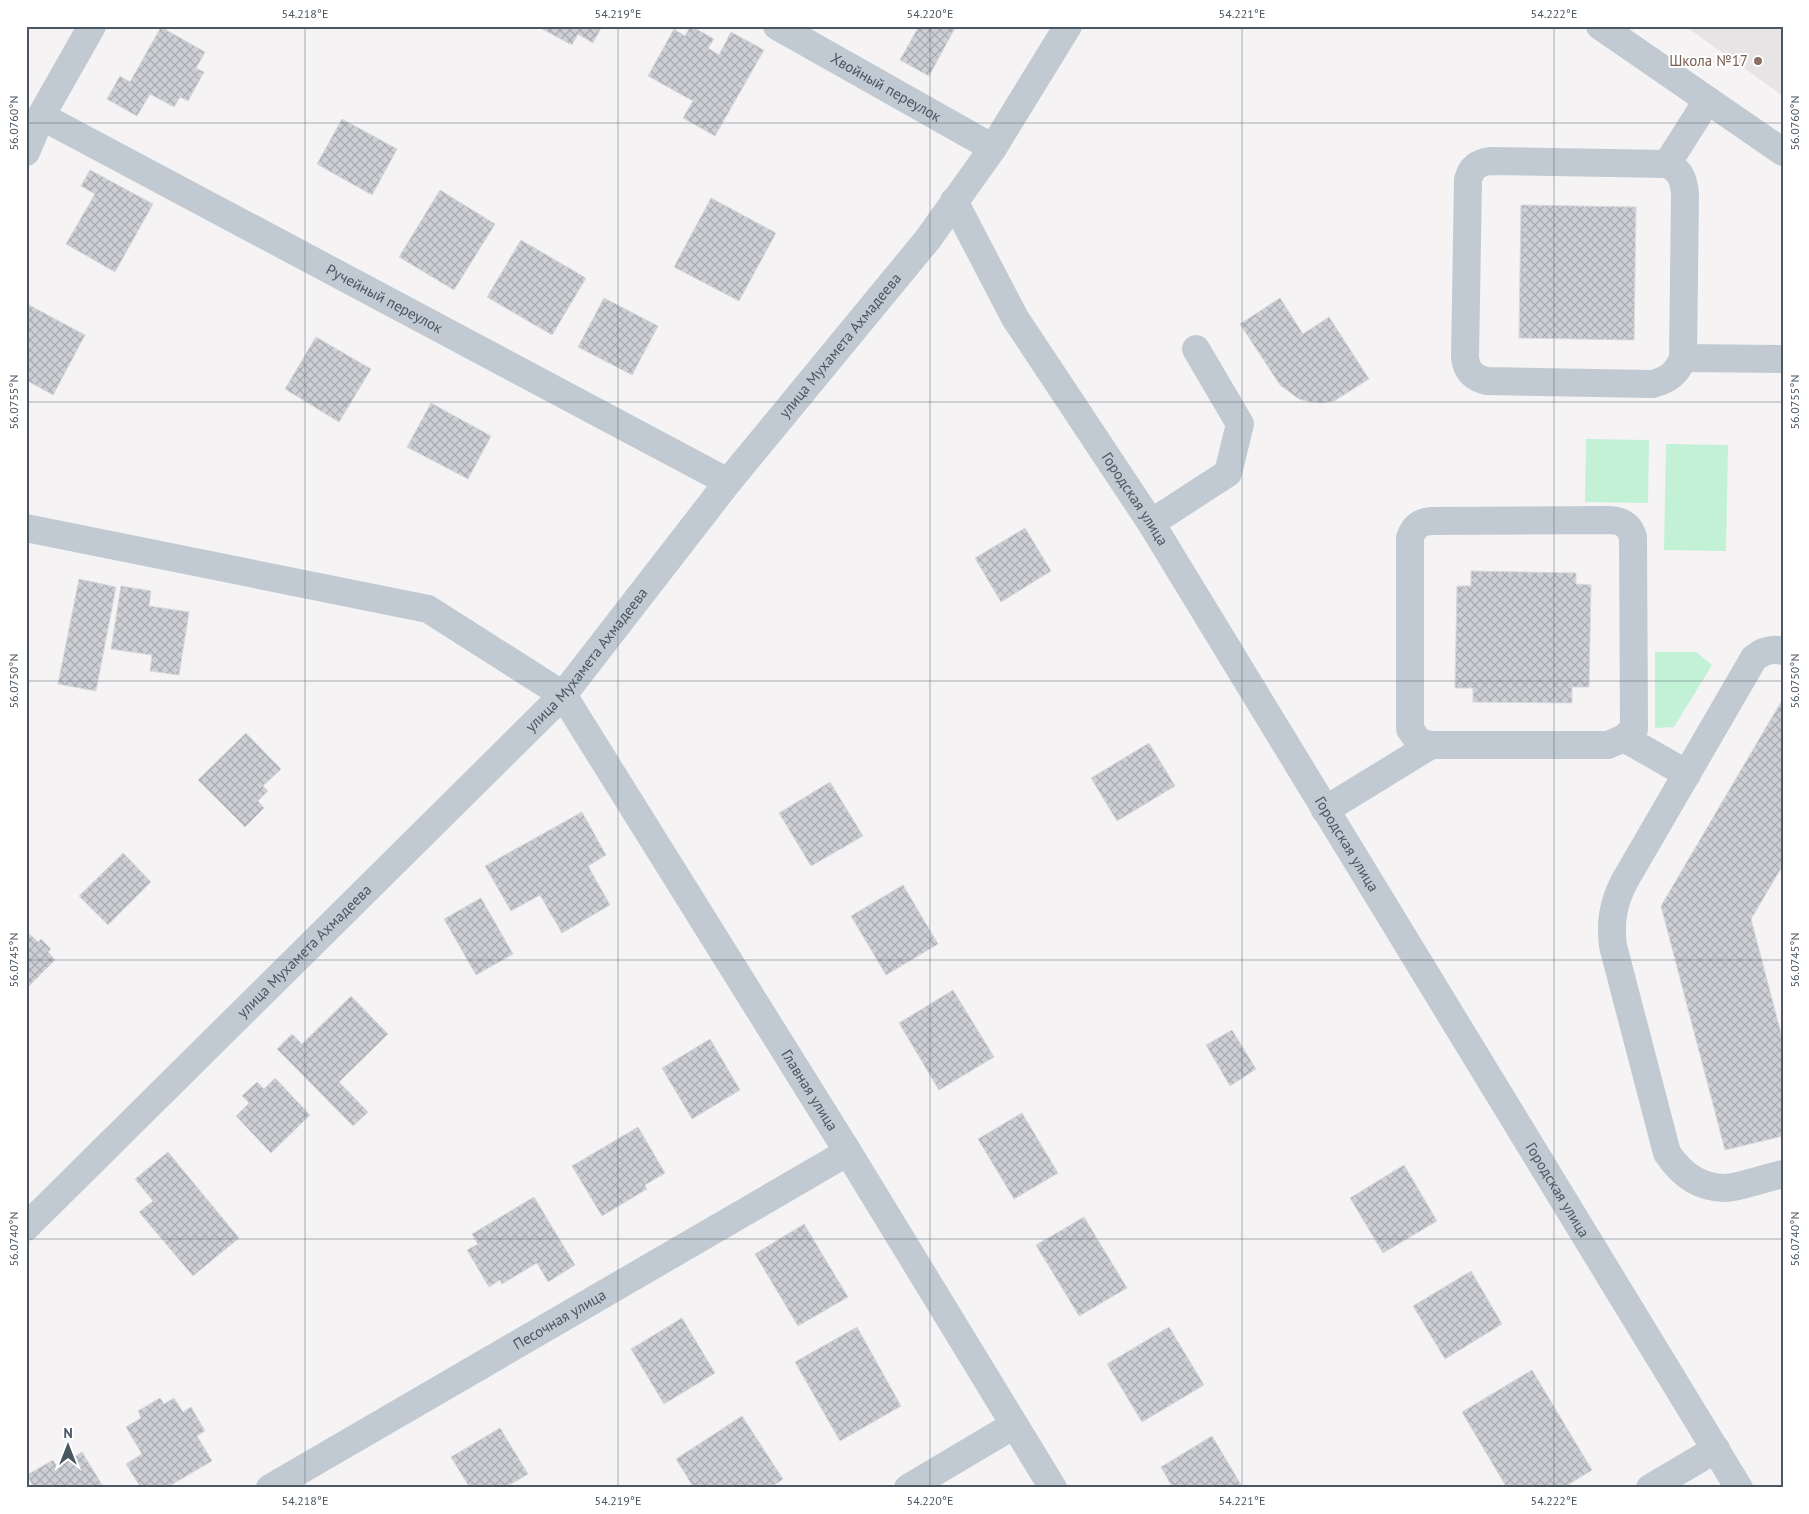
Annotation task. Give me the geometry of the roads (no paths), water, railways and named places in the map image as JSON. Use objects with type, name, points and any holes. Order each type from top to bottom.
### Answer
[{"type":"street","points":[[26,152],[41,116],[92,26]]},
{"type":"street","name":"Хвойный переулок","points":[[778,26],[993,148]]},
{"type":"street","name":"улица Мухамета Ахмадеева","points":[[26,1227],[563,695],[728,482],[928,239],[993,148],[1068,26]]},
{"type":"street","points":[[1600,26],[1783,152]]},
{"type":"street","points":[[1667,164],[1707,101]]},
{"type":"street","name":"Ручейный переулок","points":[[41,116],[728,482]]},
{"type":"street","points":[[1490,161],[1667,164],[1679,172],[1684,181],[1685,195],[1683,358],[1678,369],[1671,377],[1652,384],[1486,381],[1478,379],[1471,374],[1466,366],[1465,358],[1468,180],[1473,168],[1480,163],[1490,161]]},
{"type":"street","name":"Городская улица","points":[[954,201],[1015,318],[1151,524],[1739,1488]]},
{"type":"street","points":[[1151,524],[1228,473],[1240,424],[1196,349]]},
{"type":"street","points":[[1683,358],[1783,359]]},
{"type":"street","points":[[1607,520],[1619,520],[1627,525],[1633,537],[1634,729],[1624,738],[1608,744],[1431,745],[1419,742],[1410,730],[1410,538],[1416,526],[1432,521],[1607,520]]},
{"type":"street","points":[[26,528],[428,610],[563,695]]},
{"type":"street","points":[[1783,651],[1777,649],[1767,650],[1754,658],[1616,898],[1612,913],[1611,932],[1613,946],[1667,1153],[1674,1164],[1691,1178],[1704,1184],[1727,1188],[1783,1174]]},
{"type":"street","name":"Главная улица","points":[[563,695],[848,1152],[1053,1488]]},
{"type":"street","points":[[1624,738],[1687,774]]},
{"type":"street","points":[[1325,810],[1431,745]]},
{"type":"street","name":"Песочная улица","points":[[270,1488],[848,1152]]},
{"type":"street","points":[[908,1488],[1014,1424]]},
{"type":"street","points":[[1650,1488],[1716,1449]]},
{"type":"place","name":"Школа №17","points":[[1758,61]]}]
